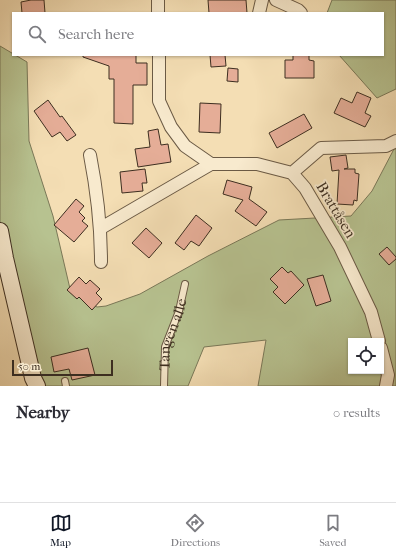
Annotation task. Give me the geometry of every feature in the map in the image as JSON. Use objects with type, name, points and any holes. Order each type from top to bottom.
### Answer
[{"type":"main road","points":[[0,231],[2,259],[33,378],[37,386]]},
{"type":"street","points":[[158,0],[158,12]]},
{"type":"street","points":[[259,12],[262,0]]},
{"type":"street","points":[[276,0],[300,12]]},
{"type":"street","points":[[159,56],[159,101],[171,128],[186,146],[212,164]]},
{"type":"street","points":[[101,228],[212,164],[257,164],[292,173],[321,148],[386,146],[396,141]]},
{"type":"street","points":[[90,154],[101,228],[101,262]]},
{"type":"street","name":"Brattåsen","points":[[292,173],[306,188],[340,247],[371,312],[378,338]]},
{"type":"street","points":[[384,358],[390,377]]},
{"type":"lane","name":"Tangen alle","points":[[164,386],[165,347],[180,311],[185,284]]},
{"type":"green space","points":[[332,0],[396,0],[396,89],[377,98],[340,56],[384,56],[384,12],[327,12]]},
{"type":"green space","points":[[0,46],[12,53],[12,56],[17,56],[27,62],[29,141],[53,216],[71,293],[97,307],[106,306],[140,294],[208,256],[279,220],[351,216],[372,191],[394,149],[396,149],[396,386],[258,386],[266,340],[204,347],[188,386],[31,386],[0,264]]},
{"type":"building","points":[[44,0],[45,12],[22,12],[21,2]]},
{"type":"building","points":[[208,0],[246,0],[247,12],[209,12]]},
{"type":"building","points":[[136,56],[136,63],[147,63],[147,85],[133,85],[133,124],[114,123],[114,79],[109,79],[109,66],[83,57]]},
{"type":"building","points":[[210,56],[225,56],[226,66],[211,67]]},
{"type":"building","points":[[293,56],[309,56],[309,60],[314,61],[314,78],[285,78],[285,60],[293,60]]},
{"type":"building","points":[[228,68],[238,69],[238,82],[227,81]]},
{"type":"building","points":[[357,92],[371,98],[365,113],[371,116],[365,127],[334,113],[341,98],[352,103]]},
{"type":"building","points":[[48,100],[60,117],[62,116],[76,135],[67,141],[60,132],[52,137],[34,111]]},
{"type":"building","points":[[200,103],[221,104],[220,133],[199,132]]},
{"type":"building","points":[[304,114],[312,128],[277,148],[269,133]]},
{"type":"building","points":[[158,129],[161,145],[168,144],[171,162],[138,167],[135,149],[150,147],[148,131]]},
{"type":"building","points":[[346,155],[348,168],[344,169],[355,169],[355,173],[359,174],[357,201],[354,200],[353,205],[337,204],[339,170],[332,171],[330,157]]},
{"type":"building","points":[[145,169],[147,183],[142,183],[143,191],[122,193],[120,172]]},
{"type":"building","points":[[227,180],[252,187],[249,199],[267,212],[256,226],[235,211],[243,200],[223,194]]},
{"type":"building","points":[[76,199],[84,206],[79,212],[85,218],[82,221],[88,226],[74,242],[54,225]]},
{"type":"building","points":[[196,215],[212,228],[199,246],[191,241],[184,250],[175,243]]},
{"type":"building","points":[[146,228],[162,243],[149,258],[132,243]]},
{"type":"building","points":[[387,247],[396,257],[396,259],[389,265],[379,254]]},
{"type":"building","points":[[282,267],[288,273],[291,271],[304,285],[285,304],[273,292],[278,287],[270,279]]},
{"type":"building","points":[[323,275],[331,301],[316,306],[307,279]]},
{"type":"building","points":[[79,277],[86,284],[90,280],[100,289],[96,293],[102,299],[92,310],[79,297],[77,299],[67,290]]},
{"type":"building","points":[[88,348],[95,375],[72,380],[69,369],[54,372],[51,357]]}]
